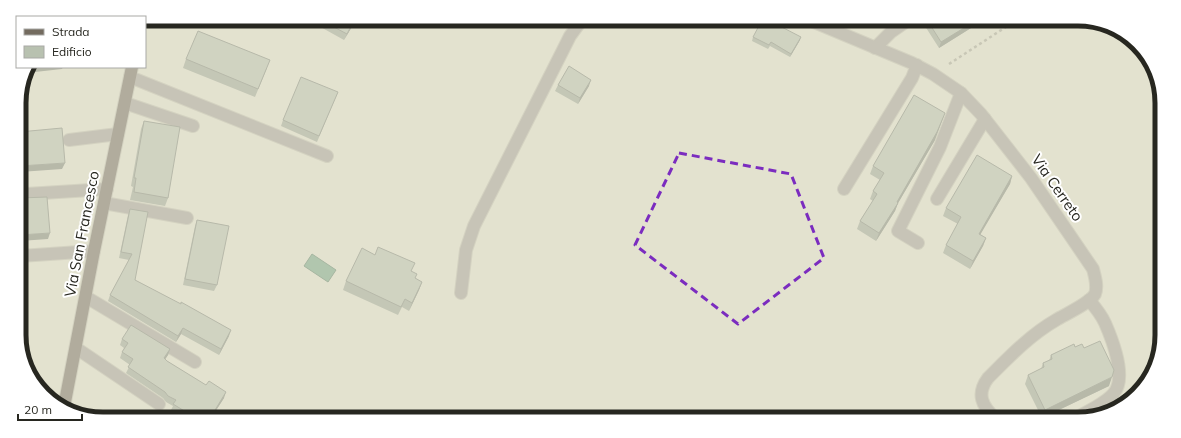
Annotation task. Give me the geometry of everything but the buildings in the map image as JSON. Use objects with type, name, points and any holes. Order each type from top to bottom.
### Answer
[{"type":"main road","name":"Via San Francesco","points":[[65,402],[131,72]]},
{"type":"street","points":[[461,292],[466,250],[474,226],[562,50],[577,26]]},
{"type":"street","name":"Via Cerreto","points":[[823,26],[917,65],[933,74],[969,100],[1031,178],[1093,269],[1096,289],[1094,295],[1089,300]]},
{"type":"street","points":[[875,48],[899,26]]},
{"type":"street","points":[[844,189],[912,78],[917,65]]},
{"type":"street","points":[[131,72],[327,156]]},
{"type":"street","points":[[918,243],[898,231],[940,147],[961,93]]},
{"type":"street","points":[[125,103],[193,126]]},
{"type":"street","points":[[936,199],[985,119]]},
{"type":"street","points":[[69,140],[118,134]]},
{"type":"street","points":[[26,194],[107,189]]},
{"type":"street","points":[[104,203],[187,218]]},
{"type":"street","points":[[26,256],[94,251]]},
{"type":"street","points":[[86,298],[195,362]]},
{"type":"street","points":[[988,412],[981,398],[984,383],[988,378],[1028,340],[1049,324],[1089,300],[1104,322],[1120,367],[1119,380],[1114,393],[1087,411]]},
{"type":"street","points":[[76,348],[159,404]]},
{"type":"path","points":[[933,74],[1007,26]]},
{"type":"highlighted area","points":[[679,153],[791,174],[824,258],[738,324],[635,245]]},
{"type":"shaded area","points":[[312,254],[336,270],[328,282],[304,266]]}]
